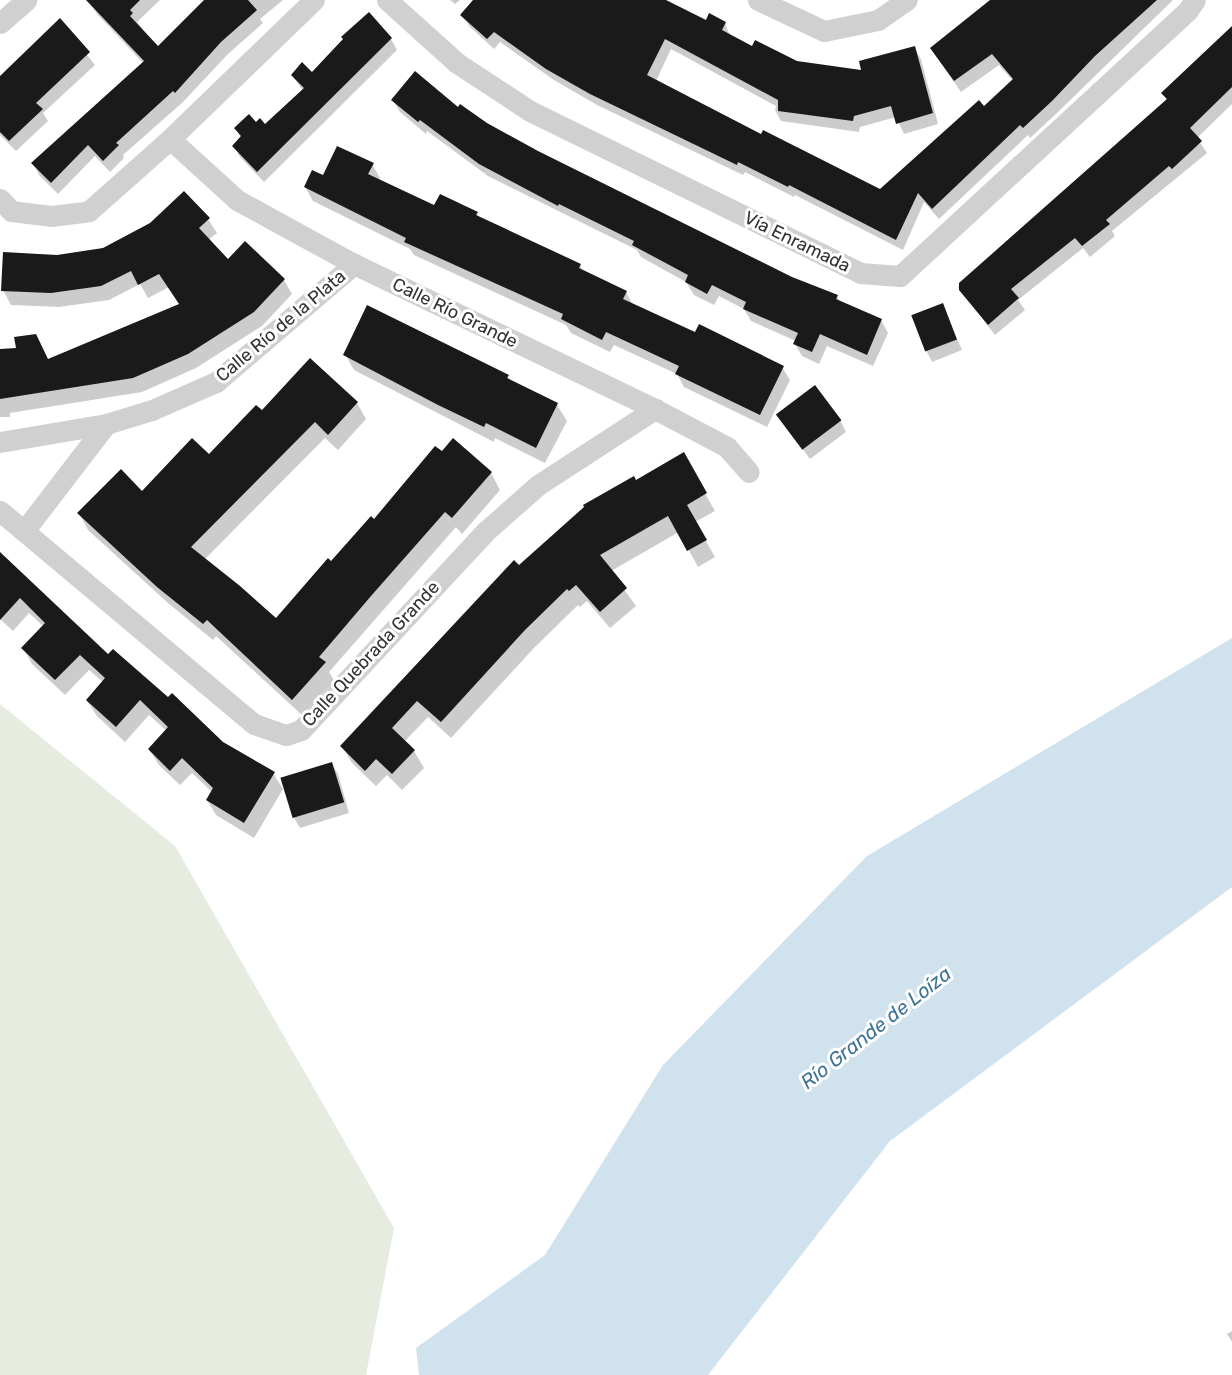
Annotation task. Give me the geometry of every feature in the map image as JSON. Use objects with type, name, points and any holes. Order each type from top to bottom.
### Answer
[{"type":"street","points":[[0,23],[26,0]]},
{"type":"street","points":[[0,199],[11,211],[51,216],[89,211],[170,139],[314,0]]},
{"type":"street","name":"Vía Enramada","points":[[387,0],[457,63],[530,111],[860,273],[900,276],[1188,10],[1195,0]]},
{"type":"street","points":[[758,0],[824,31],[878,20],[908,0]]},
{"type":"street","name":"Calle Río Grande","points":[[170,139],[237,200],[354,264],[655,409],[727,447],[749,472]]},
{"type":"street","name":"Calle Río de la Plata","points":[[0,442],[106,424],[152,410],[216,382],[354,264]]},
{"type":"street","name":"Calle Quebrada Grande","points":[[0,511],[254,724],[286,735],[301,730],[486,531],[538,485],[655,409]]},
{"type":"street","points":[[24,531],[106,424]]},
{"type":"shaded area","points":[[0,704],[175,846],[394,1228],[366,1375],[0,1375]]},
{"type":"water","name":"Río Grande de Loíza","points":[[1232,638],[1232,887],[890,1141],[708,1375],[419,1375],[416,1348],[545,1255],[663,1065],[867,856]]},
{"type":"building","points":[[86,0],[140,0],[130,10],[133,13],[130,16],[158,46],[204,0],[248,0],[257,10],[221,42],[175,93],[173,91],[116,143],[119,145],[103,161],[88,145],[51,183],[31,163],[144,61]]},
{"type":"building","points":[[473,0],[666,0],[706,20],[709,13],[726,22],[722,30],[752,46],[755,40],[797,61],[861,70],[859,61],[915,46],[933,113],[896,124],[891,106],[854,116],[853,121],[778,111],[778,100],[665,39],[647,75],[761,134],[763,130],[880,189],[979,100],[984,106],[1013,79],[992,54],[954,81],[930,48],[990,0],[1157,0],[1095,56],[1023,128],[1020,125],[932,209],[918,193],[896,240],[789,185],[788,187],[738,162],[737,165],[590,94],[546,69],[494,32],[487,39],[460,15]]},
{"type":"building","points":[[369,12],[392,38],[257,172],[232,146],[241,136],[234,128],[249,114],[256,122],[260,118],[265,124],[304,88],[291,75],[302,62],[312,72],[343,39],[341,37]]},
{"type":"building","points":[[60,18],[90,52],[36,103],[43,109],[9,141],[0,132],[0,76]]},
{"type":"building","points":[[1232,26],[1232,87],[1190,128],[1202,141],[1172,169],[1169,166],[1106,220],[1110,224],[1082,246],[1075,238],[1011,289],[1019,298],[988,325],[959,290],[959,283],[1167,99],[1161,93]]},
{"type":"building","points":[[415,71],[458,107],[460,104],[487,123],[538,151],[792,277],[838,295],[836,299],[882,319],[867,355],[820,334],[812,352],[793,344],[798,333],[743,309],[746,302],[712,285],[707,294],[685,282],[688,275],[632,245],[634,241],[559,204],[558,206],[479,164],[420,120],[418,122],[391,100]]},
{"type":"building","points":[[337,146],[374,163],[368,174],[434,205],[440,194],[478,212],[476,215],[581,264],[579,268],[627,291],[623,299],[695,332],[699,324],[784,366],[760,415],[675,374],[679,366],[606,332],[602,340],[561,319],[563,314],[404,242],[406,238],[304,187],[312,170],[323,175]]},
{"type":"building","points":[[184,191],[210,218],[199,228],[228,259],[245,241],[285,279],[254,312],[188,354],[133,378],[0,399],[0,349],[16,348],[14,337],[36,334],[48,359],[179,304],[159,274],[138,285],[131,271],[101,286],[51,293],[1,291],[3,252],[57,255],[103,248],[150,223]]},
{"type":"building","points":[[943,303],[957,339],[925,352],[911,315]]},
{"type":"building","points":[[367,305],[509,375],[507,378],[558,403],[536,448],[486,423],[484,427],[438,405],[343,355]]},
{"type":"building","points":[[310,358],[358,402],[328,435],[315,422],[191,547],[276,618],[328,558],[331,561],[371,516],[374,519],[435,446],[442,451],[453,438],[492,472],[452,518],[445,512],[371,596],[319,657],[326,662],[292,700],[207,620],[203,624],[157,587],[77,513],[121,469],[142,491],[192,438],[209,454],[256,405],[262,410]]},
{"type":"building","points":[[815,385],[841,420],[802,450],[776,414]]},
{"type":"building","points":[[684,452],[707,493],[687,505],[707,540],[687,551],[668,516],[600,555],[627,588],[600,612],[576,585],[569,591],[567,589],[525,630],[441,722],[417,701],[392,728],[415,750],[392,774],[376,759],[365,771],[340,746],[514,560],[519,565],[584,507],[583,505],[634,476],[636,480]]},
{"type":"building","points":[[0,552],[108,654],[113,649],[168,697],[172,693],[223,742],[275,772],[244,823],[206,800],[213,788],[182,758],[170,771],[148,749],[168,727],[140,700],[116,727],[86,700],[105,678],[80,655],[55,680],[21,648],[45,623],[20,598],[0,620]]},
{"type":"building","points":[[332,762],[344,802],[293,818],[280,778]]}]
